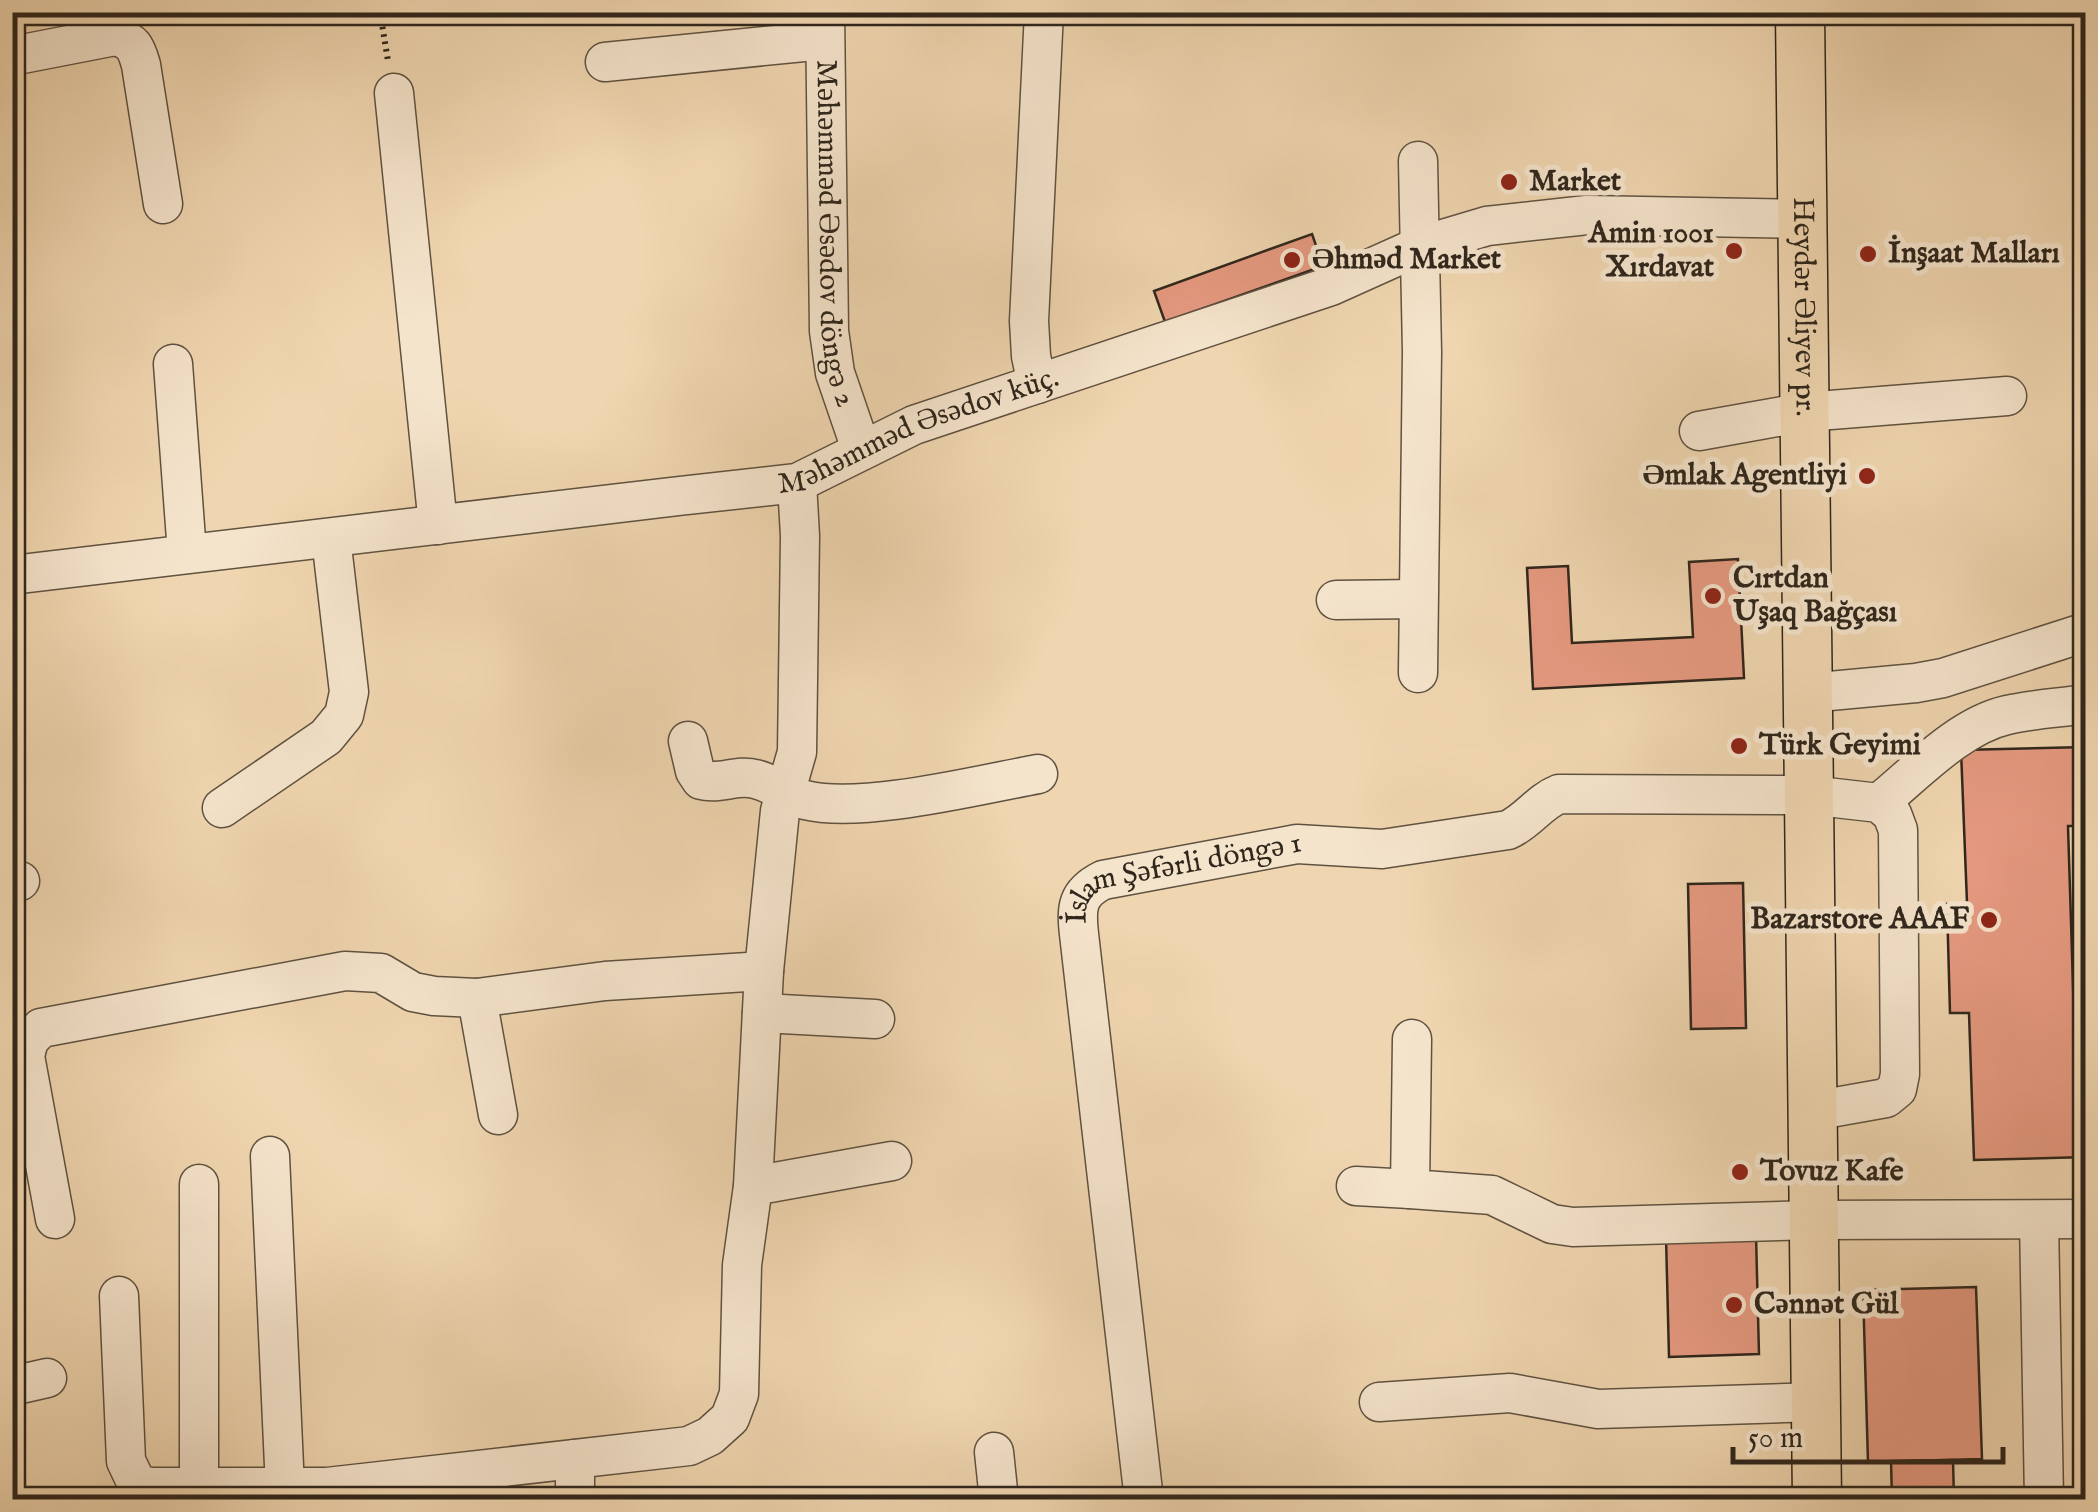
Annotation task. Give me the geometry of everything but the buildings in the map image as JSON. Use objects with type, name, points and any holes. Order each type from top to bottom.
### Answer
[{"type":"main road","name":"Heydər Əliyev pr.","points":[[1800,12],[1818,1500]]},
{"type":"street","points":[[1036,384],[1029,321],[1044,12]]},
{"type":"street","points":[[605,62],[824,26]]},
{"type":"street","name":"Məhəmməd Əsədov döngə 2","points":[[824,26],[829,331],[835,373],[861,449]]},
{"type":"street","points":[[12,56],[115,36],[130,40],[141,65],[163,204]]},
{"type":"street","points":[[394,94],[438,526]]},
{"type":"street","points":[[1418,162],[1418,673]]},
{"type":"street","name":"Məhəmməd Əsədov küç.","points":[[12,575],[797,483],[914,425],[1331,286],[1420,246],[1487,226],[1587,214],[1802,219]]},
{"type":"street","points":[[172,364],[187,552]]},
{"type":"street","points":[[1699,431],[1804,412],[2006,396]]},
{"type":"street","points":[[119,1296],[126,1461],[137,1484],[151,1488],[405,1489],[575,1459],[689,1446],[710,1436],[730,1418],[739,1394],[742,1265],[753,1186],[764,971],[776,837],[798,738],[797,483]]},
{"type":"street","points":[[222,808],[326,737],[344,716],[349,692],[331,538]]},
{"type":"street","points":[[1336,600],[1418,599]]},
{"type":"street","points":[[1808,693],[1943,678],[2086,632]]},
{"type":"street","points":[[1879,804],[1964,736],[1986,724],[2006,715],[2086,704]]},
{"type":"street","points":[[688,741],[701,780],[712,783],[756,779],[803,800],[830,804],[939,792],[1038,774]]},
{"type":"street","name":"İslam Şəfərli döngə 1","points":[[1144,1500],[1079,934],[1077,909],[1088,888],[1104,880],[1296,844],[1382,849],[1508,830],[1526,820],[1540,804],[1560,794],[1809,795]]},
{"type":"street","points":[[1809,795],[1879,804],[1892,814],[1898,830],[1900,1074],[1896,1090],[1886,1098],[1813,1111]]},
{"type":"street","points":[[55,1219],[26,1056],[29,1040],[42,1028],[345,970],[381,973],[413,992],[477,998],[605,981],[764,971]]},
{"type":"street","points":[[477,998],[498,1115]]},
{"type":"street","points":[[762,1013],[875,1020]]},
{"type":"street","points":[[1410,1189],[1412,1038]]},
{"type":"street","points":[[270,1156],[286,1488]]},
{"type":"street","points":[[753,1186],[892,1161]]},
{"type":"street","points":[[199,1184],[199,1488]]},
{"type":"street","points":[[1356,1186],[1492,1195],[1552,1224],[1573,1227],[1814,1220],[2086,1219]]},
{"type":"street","points":[[2039,1220],[2044,1500]]},
{"type":"street","points":[[1379,1402],[1510,1393],[1598,1409],[1816,1402]]},
{"type":"street","points":[[994,1452],[1000,1500]]},
{"type":"street","points":[[575,1459],[576,1500]]},
{"type":"path","points":[[380,12],[394,94]]},
{"type":"place","name":"Market","points":[[1509,182]]},
{"type":"place","name":"Amin 1001 Xırdavat","points":[[1734,251]]},
{"type":"place","name":"İnşaat Malları","points":[[1868,254]]},
{"type":"place","name":"Əhməd Market","points":[[1292,260]]},
{"type":"place","name":"Əmlak Agentliyi","points":[[1867,476]]},
{"type":"place","name":"Cırtdan Uşaq Bağçası","points":[[1713,596]]},
{"type":"place","name":"Türk Geyimi","points":[[1739,746]]},
{"type":"place","name":"Bazarstore AAAF","points":[[1989,920]]},
{"type":"place","name":"Tovuz Kafe","points":[[1740,1172]]},
{"type":"place","name":"Cənnət Gül","points":[[1734,1305]]}]
